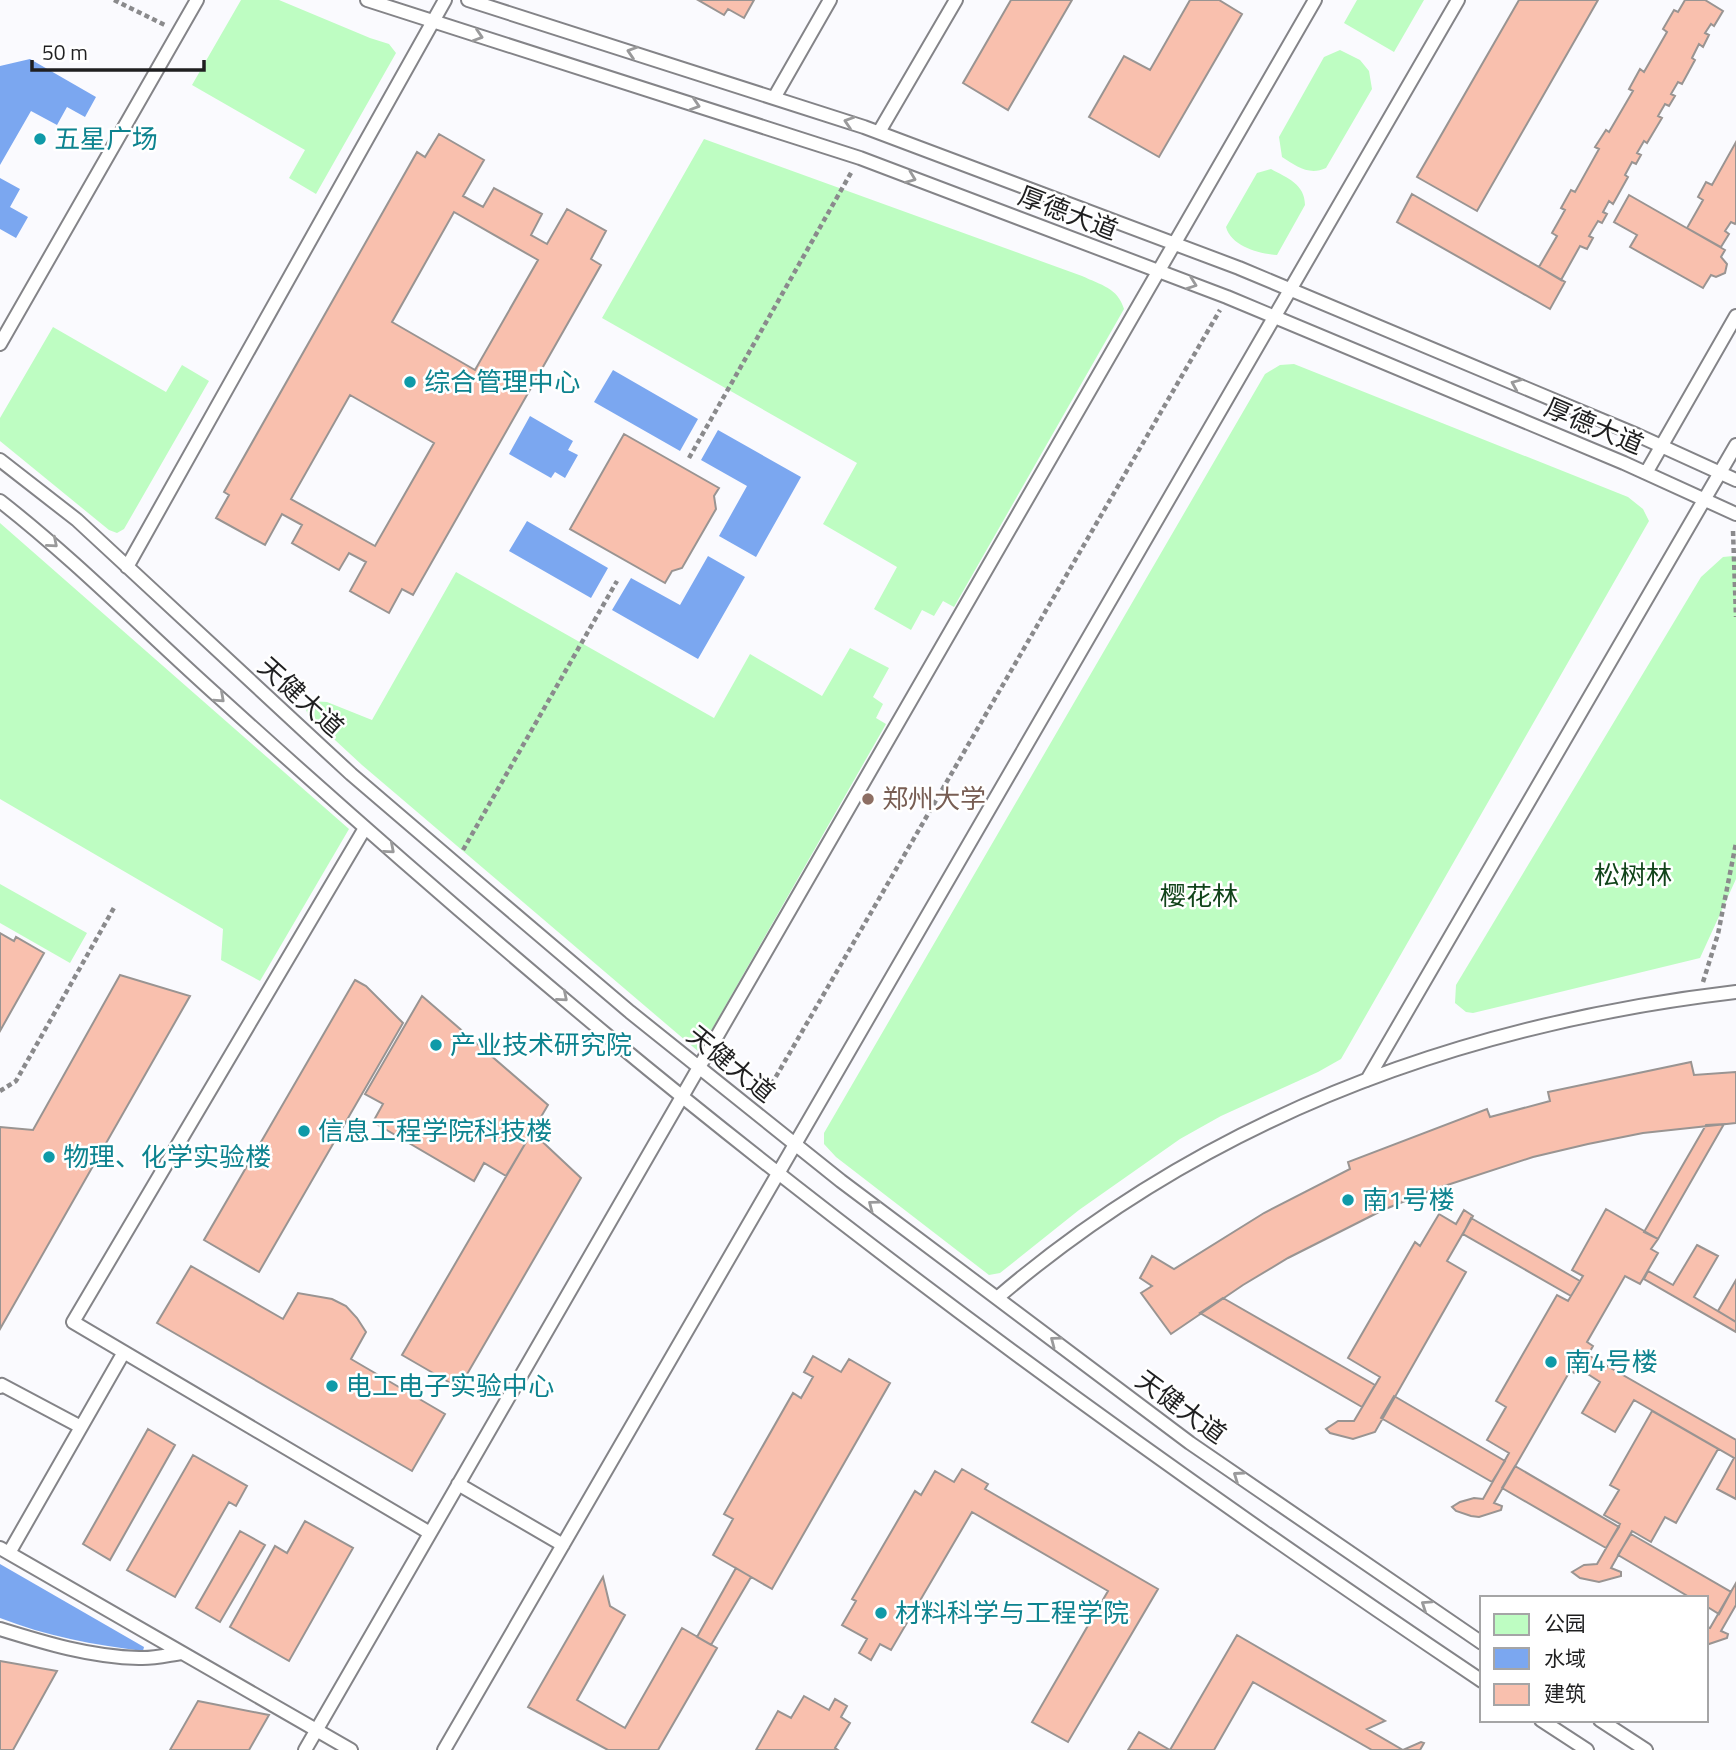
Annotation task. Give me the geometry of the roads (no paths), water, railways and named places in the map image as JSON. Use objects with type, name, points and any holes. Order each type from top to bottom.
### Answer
[{"type":"lane","points":[[0,344],[197,0]]},
{"type":"lane","name":"厚德大道","points":[[367,0],[860,158],[1227,297],[1646,473],[1734,513]]},
{"type":"lane","points":[[127,567],[445,0]]},
{"type":"lane","name":"厚德大道","points":[[468,0],[880,132],[1290,290],[1736,480]]},
{"type":"lane","points":[[774,98],[830,0]]},
{"type":"lane","points":[[880,132],[956,0]]},
{"type":"lane","points":[[305,1750],[1315,0]]},
{"type":"lane","points":[[444,1750],[1458,0]]},
{"type":"lane","points":[[1646,473],[1736,316]]},
{"type":"lane","points":[[1367,1080],[1736,445]]},
{"type":"lane","name":"天健大道","points":[[0,460],[77,520],[351,774],[699,1067],[795,1144],[1190,1443],[1480,1642]]},
{"type":"lane","name":"天健大道","points":[[0,501],[56,545],[206,686],[365,828],[610,1037],[779,1172],[1171,1468],[1480,1680]]},
{"type":"lane","points":[[365,828],[73,1322],[430,1533]]},
{"type":"lane","points":[[997,1298],[1120,1205],[1178,1170],[1297,1109],[1367,1080],[1460,1048],[1550,1023],[1615,1009],[1736,992]]},
{"type":"lane","points":[[124,1352],[5,1550],[351,1750]]},
{"type":"lane","points":[[0,1387],[2,1385],[15,1390],[81,1427]]},
{"type":"lane","points":[[458,1484],[563,1545]]},
{"type":"lane","points":[[0,1629],[49,1644],[98,1654],[141,1659],[183,1653]]},
{"type":"lane","points":[[1544,1722],[1587,1750]]},
{"type":"lane","points":[[1603,1722],[1646,1750]]},
{"type":"water","points":[[30,59],[96,97],[85,117],[67,107],[57,125],[31,111],[0,165],[0,66]]},
{"type":"water","points":[[0,178],[20,189],[10,207],[28,217],[16,238],[0,229]]},
{"type":"water","points":[[613,370],[698,419],[680,451],[594,402]]},
{"type":"water","points":[[530,416],[573,441],[568,450],[578,455],[565,478],[555,472],[551,478],[509,454]]},
{"type":"water","points":[[718,430],[801,477],[756,557],[719,536],[747,486],[701,460]]},
{"type":"water","points":[[527,521],[608,568],[591,598],[509,551]]},
{"type":"water","points":[[708,556],[745,577],[698,659],[612,610],[631,578],[680,605]]},
{"type":"water","points":[[0,1564],[144,1647],[143,1651],[70,1639],[0,1618]]},
{"type":"place","name":"五星广场","points":[[40,139]]},
{"type":"place","name":"综合管理中心","points":[[410,382]]},
{"type":"place","name":"郑州大学","points":[[868,799]]},
{"type":"place","name":"产业技术研究院","points":[[436,1045]]},
{"type":"place","name":"信息工程学院科技楼","points":[[304,1131]]},
{"type":"place","name":"物理、化学实验楼","points":[[49,1157]]},
{"type":"place","name":"南1号楼","points":[[1348,1200]]},
{"type":"place","name":"南4号楼","points":[[1551,1362]]},
{"type":"place","name":"电工电子实验中心","points":[[332,1386]]},
{"type":"place","name":"材料科学与工程学院","points":[[881,1613]]},
{"type":"park label","name":"松树林","points":[[1633,875]]},
{"type":"park label","name":"樱花林","points":[[1199,896]]}]
